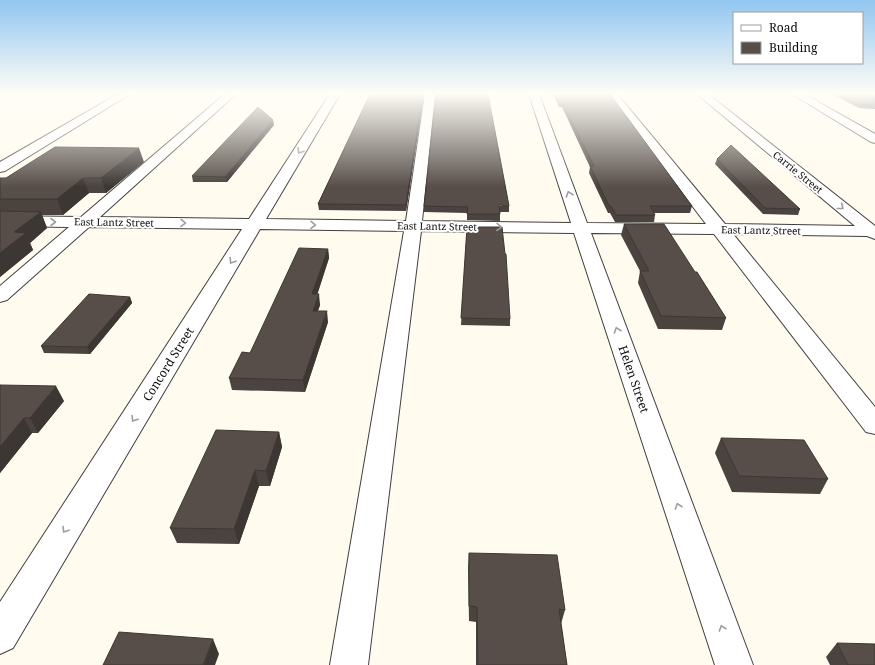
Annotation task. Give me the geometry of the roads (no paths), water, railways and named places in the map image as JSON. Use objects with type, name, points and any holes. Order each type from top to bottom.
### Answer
[{"type":"street","points":[[0,168],[73,125]]},
{"type":"street","points":[[0,296],[196,125]]},
{"type":"street","name":"Concord Street","points":[[0,635],[317,125]]},
{"type":"street","points":[[349,665],[413,226],[426,125]]},
{"type":"street","name":"Helen Street","points":[[545,125],[734,665]]},
{"type":"street","points":[[637,125],[875,425]]},
{"type":"street","name":"Carrie Street","points":[[741,125],[874,232]]},
{"type":"street","points":[[850,125],[875,139]]},
{"type":"street","name":"East Lantz Street","points":[[0,221],[874,232]]}]
